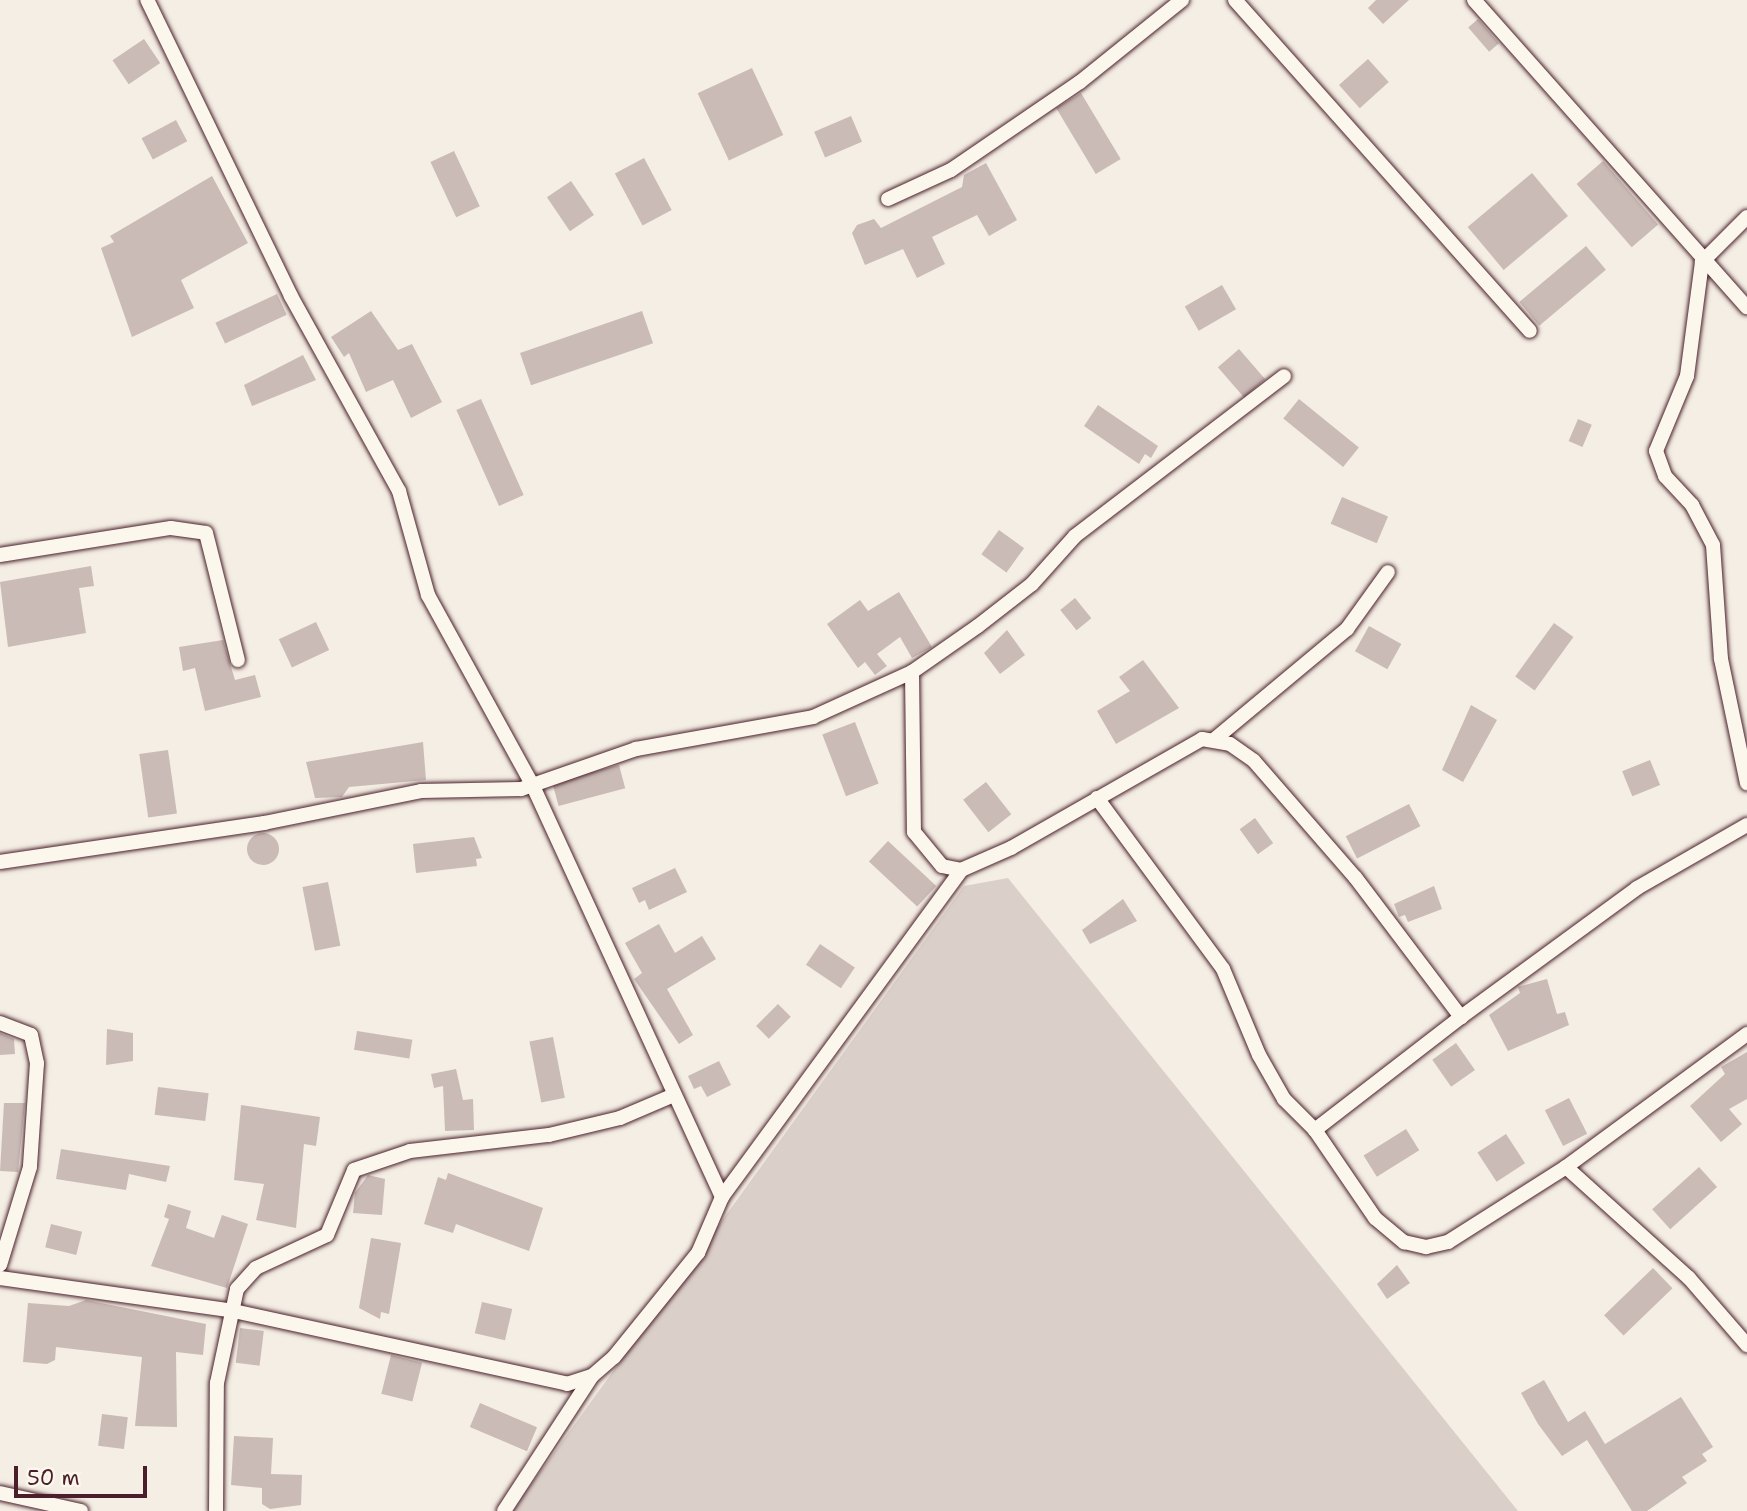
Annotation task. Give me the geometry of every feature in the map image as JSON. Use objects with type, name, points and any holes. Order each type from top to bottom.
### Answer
[{"type":"street","points":[[146,0],[290,296],[351,411],[375,442],[399,491],[428,595],[533,786],[722,1197]]},
{"type":"street","points":[[888,199],[951,170],[1080,82],[1182,0]]},
{"type":"street","points":[[1235,0],[1530,331]]},
{"type":"street","points":[[1474,0],[1597,133],[1702,262],[1747,307]]},
{"type":"street","points":[[1747,217],[1702,262],[1687,376],[1656,451],[1665,476],[1692,505],[1713,545],[1721,659],[1747,783]]},
{"type":"street","points":[[0,862],[264,823],[421,792],[533,786],[636,749],[813,716],[912,672],[1032,584],[1075,536],[1284,376]]},
{"type":"street","points":[[0,555],[171,528],[206,533],[238,660]]},
{"type":"street","points":[[1215,739],[1347,629],[1388,572]]},
{"type":"street","points":[[912,672],[914,832],[942,866],[961,870]]},
{"type":"street","points":[[504,1511],[592,1376],[698,1253],[722,1197],[961,870],[1202,739],[1215,739],[1254,761],[1293,802],[1461,1017]]},
{"type":"street","points":[[1097,798],[1223,969],[1259,1055],[1284,1099],[1315,1130],[1375,1218],[1404,1242],[1426,1247],[1448,1242],[1566,1167],[1747,1034]]},
{"type":"street","points":[[1315,1130],[1461,1017],[1637,888],[1747,825]]},
{"type":"street","points":[[0,1023],[31,1035],[37,1063],[30,1167],[0,1265]]},
{"type":"street","points":[[216,1511],[213,1429],[229,1310],[237,1289],[256,1268],[327,1235],[354,1170],[375,1159],[549,1135],[620,1118],[674,1095]]},
{"type":"street","points":[[1566,1167],[1671,1259],[1747,1345]]},
{"type":"street","points":[[0,1278],[229,1310],[553,1382],[592,1376]]},
{"type":"street","points":[[0,1493],[81,1511]]},
{"type":"shaded area","points":[[1008,878],[1518,1511],[512,1511],[964,886]]},
{"type":"building","points":[[1376,0],[1409,0],[1383,24],[1368,8]]},
{"type":"building","points":[[1478,19],[1499,43],[1489,52],[1468,28]]},
{"type":"building","points":[[144,39],[160,63],[129,84],[112,60]]},
{"type":"building","points":[[1368,59],[1389,82],[1360,108],[1339,85]]},
{"type":"building","points":[[752,68],[783,135],[729,160],[698,93]]},
{"type":"building","points":[[1081,93],[1121,159],[1096,174],[1056,108]]},
{"type":"building","points":[[851,116],[862,142],[825,157],[814,132]]},
{"type":"building","points":[[176,120],[187,141],[153,160],[142,138]]},
{"type":"building","points":[[454,151],[480,206],[456,217],[430,162]]},
{"type":"building","points":[[644,158],[672,210],[643,226],[615,173]]},
{"type":"building","points":[[1603,161],[1658,224],[1632,247],[1577,184]]},
{"type":"building","points":[[986,163],[1017,220],[989,236],[977,215],[932,237],[945,264],[917,278],[903,249],[865,265],[852,233],[857,225],[874,219],[881,228],[962,187],[964,175]]},
{"type":"building","points":[[1532,173],[1568,216],[1504,270],[1468,227]]},
{"type":"building","points":[[212,176],[248,243],[181,280],[194,308],[132,337],[101,248],[114,242],[110,236]]},
{"type":"building","points":[[571,181],[594,215],[570,231],[547,197]]},
{"type":"building","points":[[1586,246],[1606,270],[1539,326],[1519,302]]},
{"type":"building","points":[[1222,285],[1236,309],[1199,331],[1185,306]]},
{"type":"building","points":[[277,294],[287,315],[225,344],[215,323]]},
{"type":"building","points":[[371,311],[398,350],[412,344],[442,402],[411,418],[393,380],[366,392],[349,353],[344,357],[331,337]]},
{"type":"building","points":[[642,311],[653,343],[531,385],[520,353]]},
{"type":"building","points":[[1239,349],[1265,379],[1244,398],[1218,367]]},
{"type":"building","points":[[303,355],[316,380],[252,406],[244,385]]},
{"type":"building","points":[[481,399],[524,495],[499,506],[456,410]]},
{"type":"building","points":[[1299,399],[1359,447],[1343,467],[1283,418]]},
{"type":"building","points":[[1098,405],[1158,446],[1151,458],[1145,454],[1139,464],[1084,426]]},
{"type":"building","points":[[1578,419],[1592,425],[1582,447],[1569,441]]},
{"type":"building","points":[[1342,497],[1388,517],[1377,543],[1331,524]]},
{"type":"building","points":[[999,530],[1024,548],[1006,572],[981,554]]},
{"type":"building","points":[[91,566],[94,586],[79,588],[86,633],[8,647],[0,582]]},
{"type":"building","points":[[899,592],[932,647],[912,658],[900,637],[877,654],[887,666],[875,675],[865,662],[858,668],[827,624],[860,600],[868,611]]},
{"type":"building","points":[[1075,598],[1091,618],[1077,630],[1060,610]]},
{"type":"building","points":[[316,622],[329,650],[292,667],[279,639]]},
{"type":"building","points":[[1554,623],[1573,637],[1535,691],[1515,676]]},
{"type":"building","points":[[1369,626],[1401,644],[1387,669],[1355,651]]},
{"type":"building","points":[[1007,630],[1025,655],[1000,674],[984,653]]},
{"type":"building","points":[[223,640],[235,680],[255,675],[261,697],[205,711],[195,668],[183,671],[179,647]]},
{"type":"building","points":[[1143,660],[1179,708],[1116,744],[1097,711],[1130,691],[1119,677]]},
{"type":"building","points":[[1471,705],[1497,720],[1463,782],[1442,770]]},
{"type":"building","points":[[855,722],[879,784],[846,796],[822,735]]},
{"type":"building","points":[[423,742],[426,780],[349,787],[342,797],[315,798],[306,762]]},
{"type":"building","points":[[168,750],[177,813],[148,817],[139,754]]},
{"type":"building","points":[[1650,760],[1660,785],[1632,796],[1622,771]]},
{"type":"building","points":[[619,765],[625,788],[559,806],[552,783]]},
{"type":"building","points":[[986,782],[1011,814],[988,832],[963,800]]},
{"type":"building","points":[[1409,804],[1420,826],[1357,859],[1346,836]]},
{"type":"building","points":[[1255,818],[1273,843],[1258,854],[1240,829]]},
{"type":"building","points":[[263,833],[274,838],[279,849],[274,860],[263,865],[252,860],[247,849],[252,838]]},
{"type":"building","points":[[474,837],[482,858],[476,859],[477,866],[416,873],[413,844]]},
{"type":"building","points":[[888,841],[936,886],[917,906],[869,861]]},
{"type":"building","points":[[675,868],[687,892],[649,910],[645,900],[639,903],[632,888]]},
{"type":"building","points":[[328,882],[340,946],[315,951],[302,887]]},
{"type":"building","points":[[1434,886],[1442,909],[1408,922],[1405,915],[1399,917],[1394,904]]},
{"type":"building","points":[[1123,899],[1137,921],[1090,944],[1082,930]]},
{"type":"building","points":[[659,924],[675,953],[702,936],[716,959],[667,989],[693,1035],[679,1044],[634,979],[642,973],[625,943]]},
{"type":"building","points":[[820,944],[855,967],[841,988],[806,965]]},
{"type":"building","points":[[1547,979],[1557,1014],[1565,1012],[1569,1025],[1508,1051],[1489,1015],[1520,993],[1518,987]]},
{"type":"building","points":[[778,1004],[791,1017],[769,1039],[756,1026]]},
{"type":"building","points":[[107,1029],[133,1033],[133,1061],[106,1065]]},
{"type":"building","points":[[357,1031],[412,1040],[409,1059],[354,1050]]},
{"type":"building","points":[[0,1033],[14,1039],[15,1054],[0,1055]]},
{"type":"building","points":[[553,1037],[565,1098],[541,1102],[529,1042]]},
{"type":"building","points":[[1456,1043],[1475,1070],[1451,1087],[1432,1060]]},
{"type":"building","points":[[1747,1052],[1747,1099],[1729,1109],[1742,1124],[1721,1142],[1690,1106],[1725,1074],[1721,1067]]},
{"type":"building","points":[[719,1061],[731,1085],[707,1097],[701,1086],[694,1089],[688,1076]]},
{"type":"building","points":[[456,1069],[463,1100],[473,1099],[474,1130],[445,1131],[443,1086],[434,1088],[431,1074]]},
{"type":"building","points":[[158,1087],[209,1093],[205,1121],[155,1115]]},
{"type":"building","points":[[1569,1098],[1587,1134],[1563,1146],[1545,1110]]},
{"type":"building","points":[[4,1103],[25,1103],[18,1172],[0,1171]]},
{"type":"building","points":[[241,1105],[320,1117],[316,1146],[304,1144],[296,1228],[256,1220],[264,1184],[234,1180]]},
{"type":"building","points":[[1406,1129],[1419,1150],[1377,1177],[1364,1155]]},
{"type":"building","points":[[1506,1134],[1525,1163],[1497,1182],[1477,1153]]},
{"type":"building","points":[[61,1149],[170,1166],[166,1182],[129,1174],[126,1190],[56,1179]]},
{"type":"building","points":[[1699,1167],[1717,1187],[1670,1229],[1652,1209]]},
{"type":"building","points":[[448,1173],[543,1208],[529,1251],[456,1224],[453,1233],[424,1224],[438,1177],[446,1180]]},
{"type":"building","points":[[368,1175],[385,1179],[382,1215],[353,1213],[355,1193]]},
{"type":"building","points":[[168,1204],[191,1211],[186,1228],[214,1238],[222,1215],[248,1224],[227,1288],[151,1266],[169,1219],[164,1217]]},
{"type":"building","points":[[51,1224],[82,1232],[76,1255],[45,1247]]},
{"type":"building","points":[[371,1238],[401,1243],[389,1314],[381,1312],[380,1319],[359,1308]]},
{"type":"building","points":[[1397,1265],[1410,1283],[1387,1299],[1377,1284]]},
{"type":"building","points":[[1653,1268],[1672,1288],[1624,1335],[1604,1315]]},
{"type":"building","points":[[86,1300],[206,1324],[203,1355],[176,1352],[177,1427],[135,1426],[142,1357],[56,1347],[55,1360],[47,1364],[23,1362],[28,1303],[69,1306]]},
{"type":"building","points":[[482,1302],[512,1309],[505,1340],[475,1333]]},
{"type":"building","points":[[240,1328],[264,1331],[260,1366],[236,1363]]},
{"type":"building","points":[[391,1355],[422,1363],[412,1402],[381,1394]]},
{"type":"building","points":[[1544,1380],[1568,1422],[1585,1411],[1605,1444],[1681,1397],[1713,1447],[1702,1454],[1707,1461],[1682,1477],[1687,1483],[1647,1511],[1632,1511],[1587,1440],[1562,1456],[1538,1424],[1521,1393]]},
{"type":"building","points":[[480,1403],[537,1427],[527,1451],[470,1427]]},
{"type":"building","points":[[102,1414],[128,1417],[124,1449],[98,1446]]},
{"type":"building","points":[[234,1436],[273,1438],[271,1474],[302,1475],[301,1505],[270,1509],[262,1504],[262,1488],[231,1485]]}]
